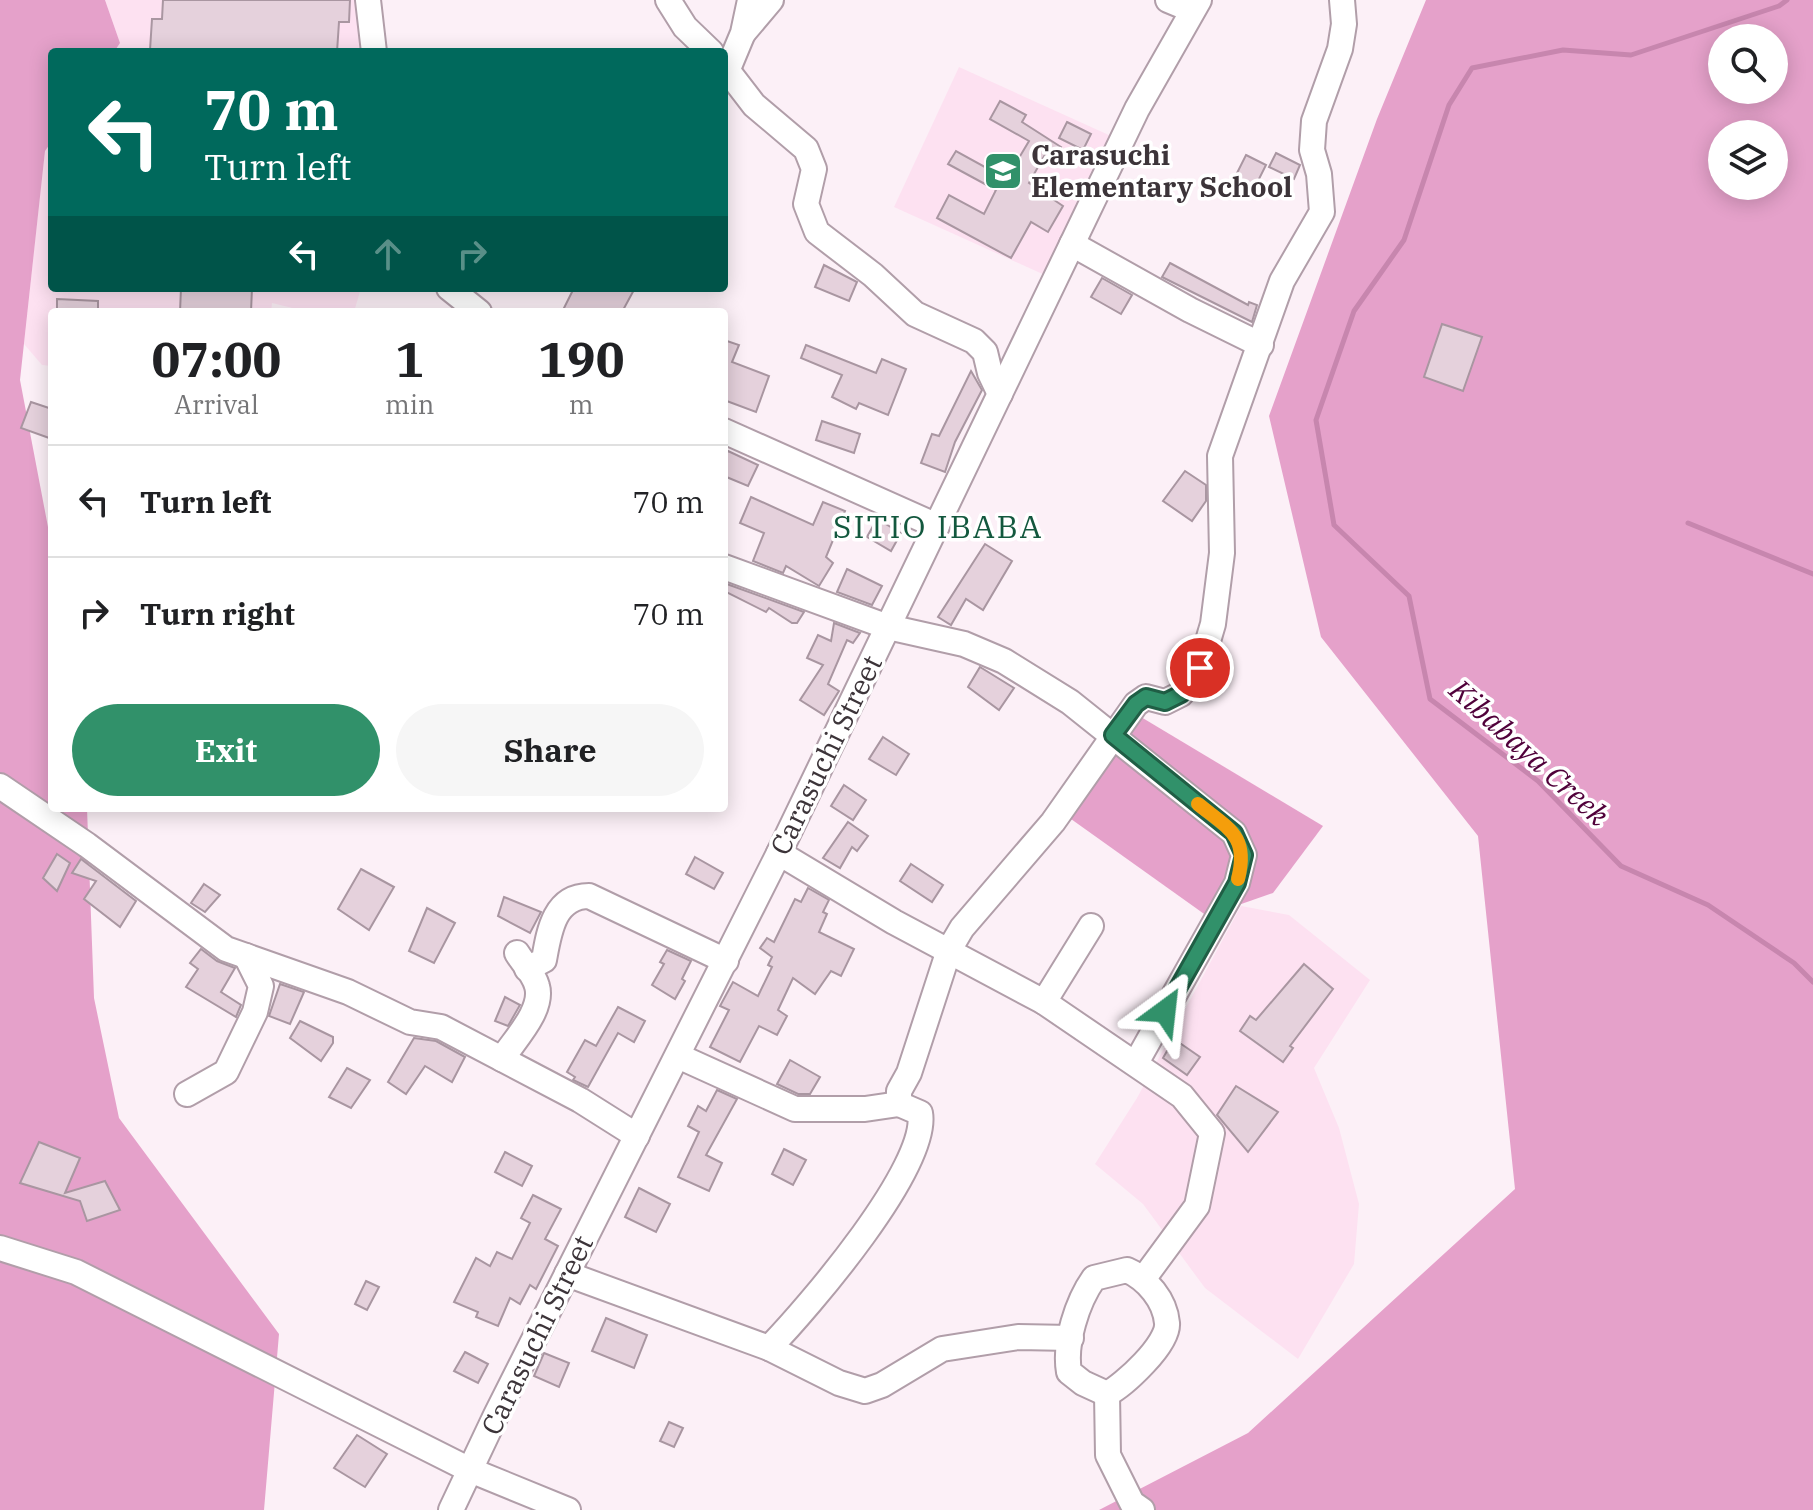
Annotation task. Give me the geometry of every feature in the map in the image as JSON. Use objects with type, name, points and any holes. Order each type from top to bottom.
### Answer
[{"type":"street","points":[[368,0],[374,48]]},
{"type":"street","points":[[668,0],[685,27],[707,48]]},
{"type":"street","points":[[743,33],[750,0]]},
{"type":"street","points":[[728,53],[771,0]]},
{"type":"street","points":[[1168,0],[1196,5]]},
{"type":"street","points":[[899,1104],[899,1091],[909,1073],[949,950],[962,928],[1053,822],[1136,704],[1146,697],[1165,702],[1181,694],[1200,668],[1213,624],[1222,553],[1220,456],[1282,281],[1322,212],[1312,150],[1314,121],[1340,49],[1344,24],[1342,0]]},
{"type":"street","name":"Carasuchi Street","points":[[451,1510],[779,853],[1137,109],[1196,5]]},
{"type":"street","points":[[728,71],[754,105],[806,149],[814,169],[806,204],[817,232],[873,275],[915,314],[974,341],[985,352],[1000,394]]},
{"type":"street","points":[[1072,244],[1190,310],[1261,345]]},
{"type":"street","points":[[454,292],[474,308]]},
{"type":"street","points":[[728,433],[937,526]]},
{"type":"street","points":[[728,568],[888,627],[964,644],[1004,661],[1040,681],[1113,735],[1234,833],[1244,855],[1237,883],[1136,1063]]},
{"type":"street","points":[[0,786],[87,845],[226,949],[348,992],[410,1022],[441,1027],[580,1100],[637,1136]]},
{"type":"street","points":[[779,853],[894,922],[1044,1002],[1182,1096],[1212,1133],[1197,1206],[1144,1278]]},
{"type":"street","points":[[502,1059],[537,1002],[537,983],[522,961],[544,960],[550,925],[559,909],[578,896],[589,896],[726,961]]},
{"type":"street","points":[[1044,1002],[1091,926]]},
{"type":"street","points":[[187,1094],[226,1072],[255,1012],[261,986],[246,956]]},
{"type":"street","points":[[678,1056],[795,1109],[865,1109],[899,1104],[920,1113],[923,1128],[900,1181],[816,1293],[769,1348]]},
{"type":"street","points":[[0,1248],[76,1272],[470,1470],[568,1510]]},
{"type":"street","points":[[1127,1270],[1144,1278],[1160,1302],[1168,1325],[1163,1340],[1121,1386],[1107,1394],[1083,1383],[1069,1372],[1066,1354],[1086,1289],[1094,1278],[1127,1270]]},
{"type":"street","points":[[567,1274],[769,1348],[839,1383],[865,1391],[882,1385],[942,1349],[1018,1337],[1071,1338]]},
{"type":"street","points":[[1107,1394],[1108,1455],[1132,1503],[1142,1510]]},
{"type":"shaded area","points":[[0,0],[105,0],[120,43],[117,48],[48,48],[48,147],[45,151],[20,380],[48,527],[48,812],[87,812],[94,998],[119,1118],[279,1334],[264,1510],[0,1510]]},
{"type":"shaded area","points":[[105,0],[357,0],[362,48],[117,48],[120,43]]},
{"type":"shaded area","points":[[1426,0],[1813,0],[1813,1510],[1099,1510],[1248,1433],[1515,1189],[1478,836],[1321,637],[1269,416],[1377,119]]},
{"type":"shaded area","name":"Carasuchi Elementary School","points":[[959,67],[1111,136],[1047,276],[894,207]]},
{"type":"shaded area","points":[[48,146],[48,292],[360,292],[355,308],[293,308],[272,303],[271,308],[48,308],[48,366],[42,365],[24,344],[45,150]]},
{"type":"shaded area","points":[[1141,717],[1323,826],[1273,893],[1207,916],[1071,819]]},
{"type":"shaded area","points":[[1241,906],[1289,915],[1370,980],[1314,1068],[1339,1128],[1359,1204],[1354,1264],[1298,1359],[1205,1288],[1143,1204],[1095,1164],[1137,1098]]},
{"type":"building","points":[[163,0],[350,0],[349,22],[339,22],[337,48],[150,48],[152,19],[162,19]]},
{"type":"building","points":[[1000,101],[1026,115],[1022,122],[1061,147],[1056,156],[1047,151],[1029,183],[1063,206],[1048,232],[1031,222],[1011,258],[937,218],[949,195],[984,214],[996,190],[948,164],[956,151],[1003,177],[1006,171],[1010,173],[1029,141],[990,119]]},
{"type":"building","points":[[1067,122],[1091,134],[1083,150],[1059,138]]},
{"type":"building","points":[[1276,153],[1300,165],[1294,179],[1269,167]]},
{"type":"building","points":[[1246,155],[1266,165],[1254,189],[1234,179]]},
{"type":"building","points":[[1170,263],[1248,305],[1249,302],[1257,305],[1252,322],[1162,277]]},
{"type":"building","points":[[824,265],[857,282],[849,301],[815,287]]},
{"type":"building","points":[[1102,278],[1132,295],[1121,314],[1091,297]]},
{"type":"building","points":[[181,292],[252,292],[251,308],[180,308]]},
{"type":"building","points":[[572,292],[633,292],[624,308],[564,308]]},
{"type":"building","points":[[57,299],[98,301],[98,308],[57,308]]},
{"type":"building","points":[[1442,324],[1482,337],[1463,391],[1424,377]]},
{"type":"building","points":[[728,341],[739,345],[732,362],[769,376],[756,412],[728,402]]},
{"type":"building","points":[[806,345],[876,373],[882,359],[906,369],[888,415],[859,403],[856,409],[832,397],[842,375],[801,358]]},
{"type":"building","points":[[971,371],[982,390],[955,442],[945,472],[921,463],[932,434],[939,436]]},
{"type":"building","points":[[31,402],[48,408],[48,438],[21,428]]},
{"type":"building","points":[[822,421],[860,434],[854,453],[816,440]]},
{"type":"building","points":[[728,451],[758,465],[748,486],[728,478]]},
{"type":"building","points":[[1185,471],[1206,485],[1206,501],[1192,521],[1163,501]]},
{"type":"building","points":[[751,497],[813,525],[823,502],[845,511],[826,557],[833,563],[819,586],[786,566],[783,573],[753,561],[764,533],[740,523]]},
{"type":"building","points":[[877,519],[901,533],[891,551],[867,537]]},
{"type":"building","points":[[985,544],[1012,561],[983,610],[966,599],[951,625],[938,617]]},
{"type":"building","points":[[847,569],[882,586],[872,605],[837,592]]},
{"type":"building","points":[[728,584],[804,612],[797,623],[792,623],[769,608],[766,612],[728,593]]},
{"type":"building","points":[[834,623],[860,633],[853,643],[847,640],[828,684],[839,691],[824,715],[800,700],[823,665],[807,658],[818,635],[831,641]]},
{"type":"building","points":[[980,667],[1014,688],[999,710],[968,687]]},
{"type":"building","points":[[883,737],[909,754],[896,775],[869,759]]},
{"type":"building","points":[[844,785],[866,800],[853,820],[831,806]]},
{"type":"building","points":[[848,822],[868,836],[857,851],[852,847],[840,868],[823,858]]},
{"type":"building","points":[[57,854],[70,863],[57,891],[43,878]]},
{"type":"building","points":[[695,857],[723,873],[714,889],[686,874]]},
{"type":"building","points":[[81,859],[136,901],[120,927],[84,899],[96,881],[72,873]]},
{"type":"building","points":[[911,864],[943,885],[932,902],[900,881]]},
{"type":"building","points":[[361,869],[394,887],[369,930],[338,909]]},
{"type":"building","points":[[204,884],[220,895],[205,912],[191,903]]},
{"type":"building","points":[[808,888],[829,900],[819,932],[854,949],[841,976],[831,971],[815,994],[793,978],[778,1010],[787,1016],[777,1035],[759,1026],[740,1062],[710,1047],[729,1010],[720,1006],[733,982],[758,996],[772,967],[768,965],[772,957],[760,948],[767,938],[774,942],[795,899],[801,902]]},
{"type":"building","points":[[504,897],[541,912],[530,933],[498,916]]},
{"type":"building","points":[[427,908],[455,923],[434,963],[409,951]]},
{"type":"building","points":[[201,949],[217,961],[235,968],[221,992],[241,1005],[236,1017],[186,987],[198,969],[190,963]]},
{"type":"building","points":[[667,950],[691,961],[675,999],[652,985],[664,964],[660,962]]},
{"type":"building","points":[[1304,964],[1333,989],[1290,1046],[1293,1048],[1283,1062],[1240,1031],[1250,1016],[1256,1020]]},
{"type":"building","points":[[280,984],[304,992],[290,1024],[269,1016]]},
{"type":"building","points":[[505,997],[520,1005],[508,1026],[495,1021]]},
{"type":"building","points":[[618,1007],[645,1021],[634,1042],[618,1033],[588,1087],[573,1080],[575,1077],[567,1072],[585,1040],[596,1046]]},
{"type":"building","points":[[300,1021],[333,1037],[333,1043],[321,1061],[290,1038]]},
{"type":"building","points":[[414,1038],[436,1041],[465,1057],[452,1082],[425,1066],[406,1094],[388,1082]]},
{"type":"building","points":[[1174,1039],[1200,1057],[1187,1075],[1163,1058]]},
{"type":"building","points":[[790,1060],[820,1077],[810,1094],[798,1094],[777,1084]]},
{"type":"building","points":[[347,1068],[370,1080],[351,1108],[329,1097]]},
{"type":"building","points":[[1236,1086],[1278,1112],[1248,1152],[1217,1115]]},
{"type":"building","points":[[717,1090],[737,1099],[706,1155],[722,1163],[709,1191],[678,1177],[699,1132],[688,1126],[698,1106],[706,1111]]},
{"type":"building","points":[[39,1142],[80,1158],[65,1193],[105,1181],[120,1210],[87,1221],[80,1201],[20,1183]]},
{"type":"building","points":[[784,1149],[806,1160],[793,1185],[772,1174]]},
{"type":"building","points":[[505,1152],[532,1166],[522,1186],[495,1172]]},
{"type":"building","points":[[639,1188],[670,1204],[656,1232],[625,1217]]},
{"type":"building","points":[[533,1195],[561,1209],[545,1239],[558,1246],[536,1289],[530,1285],[520,1304],[510,1298],[498,1326],[476,1317],[478,1312],[454,1302],[476,1258],[490,1266],[497,1252],[512,1259],[530,1223],[521,1218]]},
{"type":"building","points":[[366,1281],[379,1287],[367,1310],[355,1304]]},
{"type":"building","points":[[606,1318],[647,1335],[634,1368],[592,1351]]},
{"type":"building","points":[[465,1352],[488,1364],[478,1383],[454,1371]]},
{"type":"building","points":[[544,1353],[569,1363],[559,1387],[534,1376]]},
{"type":"building","points":[[669,1422],[683,1428],[674,1447],[660,1441]]},
{"type":"building","points":[[357,1435],[387,1454],[365,1487],[334,1468]]},
{"type":"waterway","name":"Kibabaya Creek","points":[[1787,0],[1779,6],[1631,55],[1563,50],[1472,68],[1449,105],[1404,240],[1354,311],[1316,420],[1334,525],[1409,596],[1430,699],[1538,781],[1621,866],[1708,905],[1794,963],[1813,982]]},
{"type":"waterway","points":[[1688,523],[1813,574]]},
{"type":"slow traffic","points":[[1198,804],[1234,833],[1244,855],[1238,879]]},
{"type":"place","name":"Carasuchi Elementary School","points":[[1003,171]]},
{"type":"district","name":"SITIO IBABA","points":[[938,527]]},
{"type":"route","points":[[1165,1011],[1237,883],[1244,855],[1234,833],[1113,735],[1136,704],[1146,697],[1165,702],[1181,694],[1200,668]]}]
